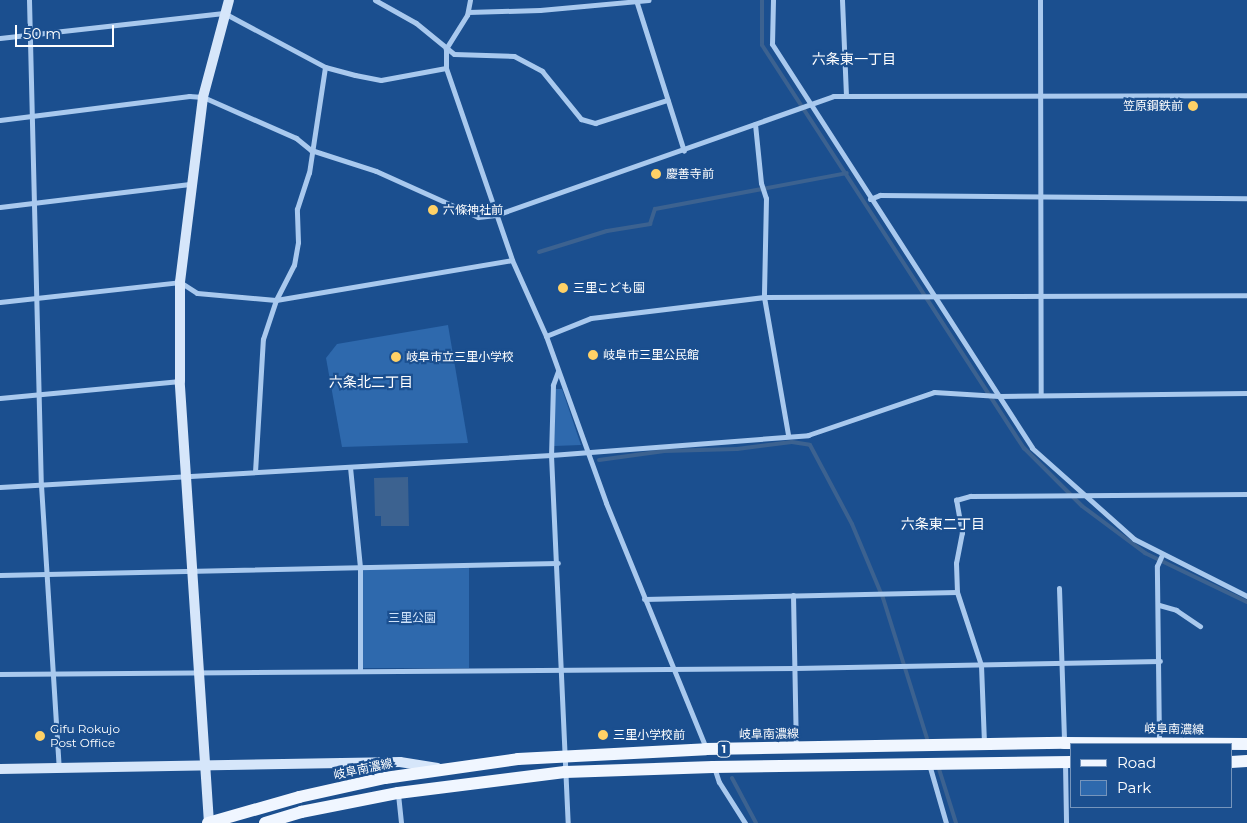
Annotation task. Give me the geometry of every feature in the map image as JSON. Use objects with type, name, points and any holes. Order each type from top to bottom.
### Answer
[{"type":"main road","name":"岐阜南濃線","points":[[209,823],[299,797],[439,768],[565,756],[706,749],[796,747],[1203,743]]},
{"type":"main road","name":"岐阜南濃線","points":[[1232,744],[1247,744]]},
{"type":"main road","name":"1","points":[[265,823],[301,812],[398,793],[565,772],[713,767],[1068,762]]},
{"type":"main road","points":[[1232,762],[1247,762]]},
{"type":"street","points":[[28,0],[32,34],[41,485],[59,769]]},
{"type":"street","points":[[209,823],[185,476],[180,381],[180,282],[190,184],[203,97],[229,0]]},
{"type":"street","points":[[374,0],[416,23],[454,54],[514,56],[542,71],[581,119],[595,123],[667,100]]},
{"type":"street","points":[[470,0],[468,12],[446,49],[446,68],[512,260],[546,336],[586,451],[706,749]]},
{"type":"street","points":[[468,12],[540,10],[649,0]]},
{"type":"street","points":[[773,0],[772,44],[1032,448],[1120,529],[1162,555],[1247,596]]},
{"type":"street","points":[[842,0],[846,95]]},
{"type":"street","points":[[1040,0],[1041,395]]},
{"type":"street","points":[[636,1],[684,151]]},
{"type":"street","points":[[0,38],[224,13],[325,67],[381,80],[446,68]]},
{"type":"street","points":[[255,472],[263,339],[276,300],[294,265],[298,242],[297,209],[309,173],[325,67]]},
{"type":"street","points":[[0,120],[189,96],[203,97],[296,138],[312,150],[376,171],[478,217],[496,215],[684,151],[833,96],[1247,94]]},
{"type":"street","points":[[755,124],[761,183],[766,198],[764,297],[788,435]]},
{"type":"street","points":[[0,207],[190,184]]},
{"type":"street","points":[[870,198],[880,196],[1247,198]]},
{"type":"street","points":[[0,302],[180,282],[197,293],[276,300],[512,260]]},
{"type":"street","points":[[546,336],[591,318],[764,297],[1247,295]]},
{"type":"street","points":[[558,370],[553,384],[551,455],[563,668],[568,823]]},
{"type":"street","points":[[0,398],[180,381]]},
{"type":"street","points":[[0,487],[551,455],[788,435],[808,435],[934,392],[999,396],[1247,393]]},
{"type":"street","points":[[350,467],[360,568],[360,669]]},
{"type":"street","points":[[984,744],[981,665],[957,592],[956,563],[962,533],[956,500],[970,496],[1247,494]]},
{"type":"street","points":[[1159,742],[1160,661],[1157,566],[1162,555]]},
{"type":"street","points":[[0,576],[558,563]]},
{"type":"street","points":[[1059,588],[1064,743]]},
{"type":"street","points":[[644,599],[957,592]]},
{"type":"street","points":[[793,596],[796,747]]},
{"type":"street","points":[[1158,605],[1176,610],[1200,626]]},
{"type":"street","points":[[0,674],[197,670],[794,668],[1160,661]]},
{"type":"street","points":[[0,769],[400,762],[439,768]]},
{"type":"street","points":[[1066,823],[1068,762]]},
{"type":"street","points":[[929,763],[946,823]]},
{"type":"street","points":[[713,767],[719,782],[745,823]]},
{"type":"street","points":[[398,793],[401,823]]},
{"type":"green space","points":[[448,325],[468,443],[342,447],[326,358],[337,344]]},
{"type":"green space","points":[[555,389],[562,389],[581,445],[554,446]]},
{"type":"green space","name":"三里公園","points":[[360,565],[469,565],[469,668],[360,668]]},
{"type":"shaded area","points":[[408,477],[409,526],[381,526],[381,516],[375,516],[374,478]]},
{"type":"waterway","points":[[762,0],[762,45],[1024,448],[1082,506],[1145,553],[1247,602]]},
{"type":"waterway","points":[[539,252],[607,231],[650,224],[655,209],[847,173]]},
{"type":"waterway","points":[[599,460],[664,451],[737,449],[792,442],[810,445],[852,524],[883,598],[927,738]]},
{"type":"waterway","points":[[939,769],[956,823]]},
{"type":"waterway","points":[[732,778],[756,823]]},
{"type":"place","name":"笠原鋼鉄前","points":[[1193,106]]},
{"type":"place","name":"慶善寺前","points":[[656,174]]},
{"type":"place","name":"六條神社前","points":[[433,210]]},
{"type":"place","name":"三里こども園","points":[[563,288]]},
{"type":"place","name":"岐阜市三里公民館","points":[[593,355]]},
{"type":"place","name":"岐阜市立三里小学校","points":[[396,357]]},
{"type":"place","name":"三里小学校前","points":[[603,735]]},
{"type":"place","name":"Gifu Rokujo Post Office","points":[[40,736]]},
{"type":"district","name":"六条東一丁目","points":[[854,59]]},
{"type":"district","name":"六条北二丁目","points":[[371,382]]},
{"type":"district","name":"六条東二丁目","points":[[943,524]]}]
